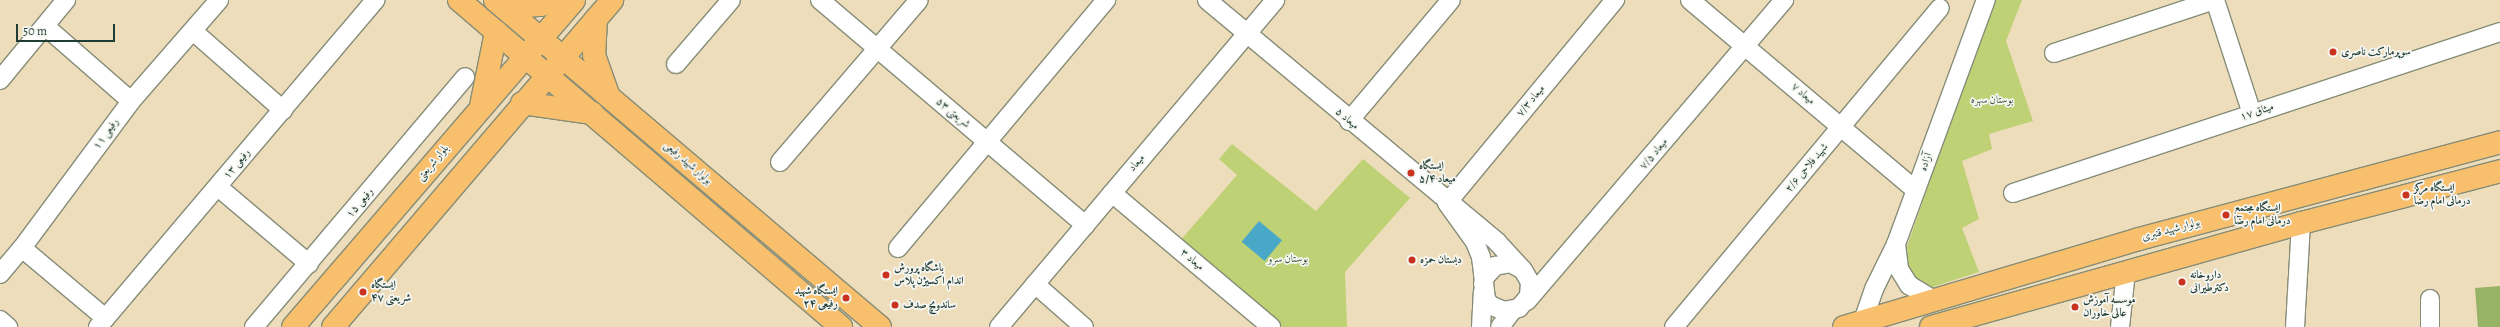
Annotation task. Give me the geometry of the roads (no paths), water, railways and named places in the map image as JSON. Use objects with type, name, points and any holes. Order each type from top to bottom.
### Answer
[{"type":"main road","points":[[459,0],[594,113],[841,327]]},
{"type":"main road","points":[[500,4],[541,4],[553,0]]},
{"type":"main road","name":"بلوار شریعتی","points":[[293,327],[481,106],[574,0]]},
{"type":"main road","points":[[332,327],[522,103],[612,0]]},
{"type":"main road","name":"بولوار شهید رفیعی","points":[[500,4],[880,327]]},
{"type":"main road","points":[[596,20],[594,55],[608,95]]},
{"type":"main road","points":[[481,106],[496,32]]},
{"type":"main road","points":[[522,103],[594,113]]},
{"type":"main road","name":"بولوار شهید قنبری","points":[[1853,324],[2293,197],[2500,142]]},
{"type":"main road","points":[[1931,327],[2301,223],[2500,171]]},
{"type":"main road","points":[[2293,197],[2301,223]]},
{"type":"street","points":[[0,80],[66,0]]},
{"type":"street","name":"رفیعی ۱۱","points":[[0,274],[22,248],[131,101],[219,0]]},
{"type":"street","name":"رفیعی ۱۳","points":[[101,323],[218,187],[375,0]]},
{"type":"street","points":[[676,64],[731,0]]},
{"type":"street","name":"شریعتی ۵۳","points":[[820,0],[1085,225]]},
{"type":"street","points":[[780,162],[919,0]]},
{"type":"street","points":[[898,248],[986,141],[1106,0]]},
{"type":"street","name":"میعاد ۵","points":[[1207,0],[1447,203]]},
{"type":"street","name":"میعاد","points":[[999,327],[1275,0]]},
{"type":"street","points":[[1349,120],[1451,0]]},
{"type":"street","name":"میعاد ۷/۳","points":[[1447,203],[1615,0]]},
{"type":"street","name":"میعاد ۷","points":[[1690,0],[1842,126],[1916,190]]},
{"type":"street","name":"میعاد ۷/۵","points":[[1500,327],[1563,262],[1784,0]]},
{"type":"street","name":"آزاده","points":[[1853,324],[1874,289],[1896,244],[1986,0]]},
{"type":"street","points":[[2054,53],[2215,0],[2252,114]]},
{"type":"street","name":"شهید فلاحی ۲/۶","points":[[1674,327],[1940,8]]},
{"type":"street","points":[[45,26],[131,101]]},
{"type":"street","points":[[192,31],[282,110]]},
{"type":"street","name":"میثاق ۱۷","points":[[2013,193],[2500,32]]},
{"type":"street","name":"رفیعی ۱۵","points":[[254,327],[309,264],[465,77]]},
{"type":"street","points":[[218,187],[309,264]]},
{"type":"street","name":"میعاد ۳","points":[[1112,193],[1271,327]]},
{"type":"street","points":[[1447,203],[1497,242],[1525,272],[1531,289],[1519,307],[1504,311],[1490,305],[1483,288],[1489,271],[1502,264],[1510,263],[1525,272],[1563,262]]},
{"type":"street","points":[[1447,203],[1475,242],[1481,257],[1483,288],[1481,327]]},
{"type":"street","points":[[2295,327],[2301,223]]},
{"type":"street","points":[[1896,244],[1899,269],[1909,285],[1934,300]]},
{"type":"street","points":[[22,248],[101,323]]},
{"type":"street","points":[[2120,327],[2126,272]]},
{"type":"street","points":[[1035,284],[1084,327]]},
{"type":"street","points":[[2430,299],[2430,327]]},
{"type":"water","points":[[1259,221],[1282,240],[1265,261],[1242,242]]},
{"type":"place","name":"سوپرمارکت ناصری","points":[[2333,52]]},
{"type":"place","name":"ایستگاه میعاد ۵/۴","points":[[1411,173]]},
{"type":"place","name":"ایستگاه مرکز درمانی امام رضا","points":[[2406,195]]},
{"type":"place","name":"ایستگاه مجتمع درمانی امام رضا","points":[[2226,215]]},
{"type":"place","name":"دبستان حمزه","points":[[1412,260]]},
{"type":"place","name":"باشگاه پرورش اندام اکسیژن پلاس","points":[[886,275]]},
{"type":"place","name":"داروخانه دکترطیرانی","points":[[2182,282]]},
{"type":"place","name":"ایستگاه شریعتی ۴۷","points":[[363,292]]},
{"type":"place","name":"ایستگاه شهید رفیعی ۲۴","points":[[846,298]]},
{"type":"place","name":"ساندویچ صدف","points":[[895,305]]},
{"type":"place","name":"موسسه آموزش عالی خاوران","points":[[2075,307]]},
{"type":"park label","name":"بوستان سهره","points":[[1992,100]]},
{"type":"park label","name":"بوستان سرو","points":[[1288,259]]}]
